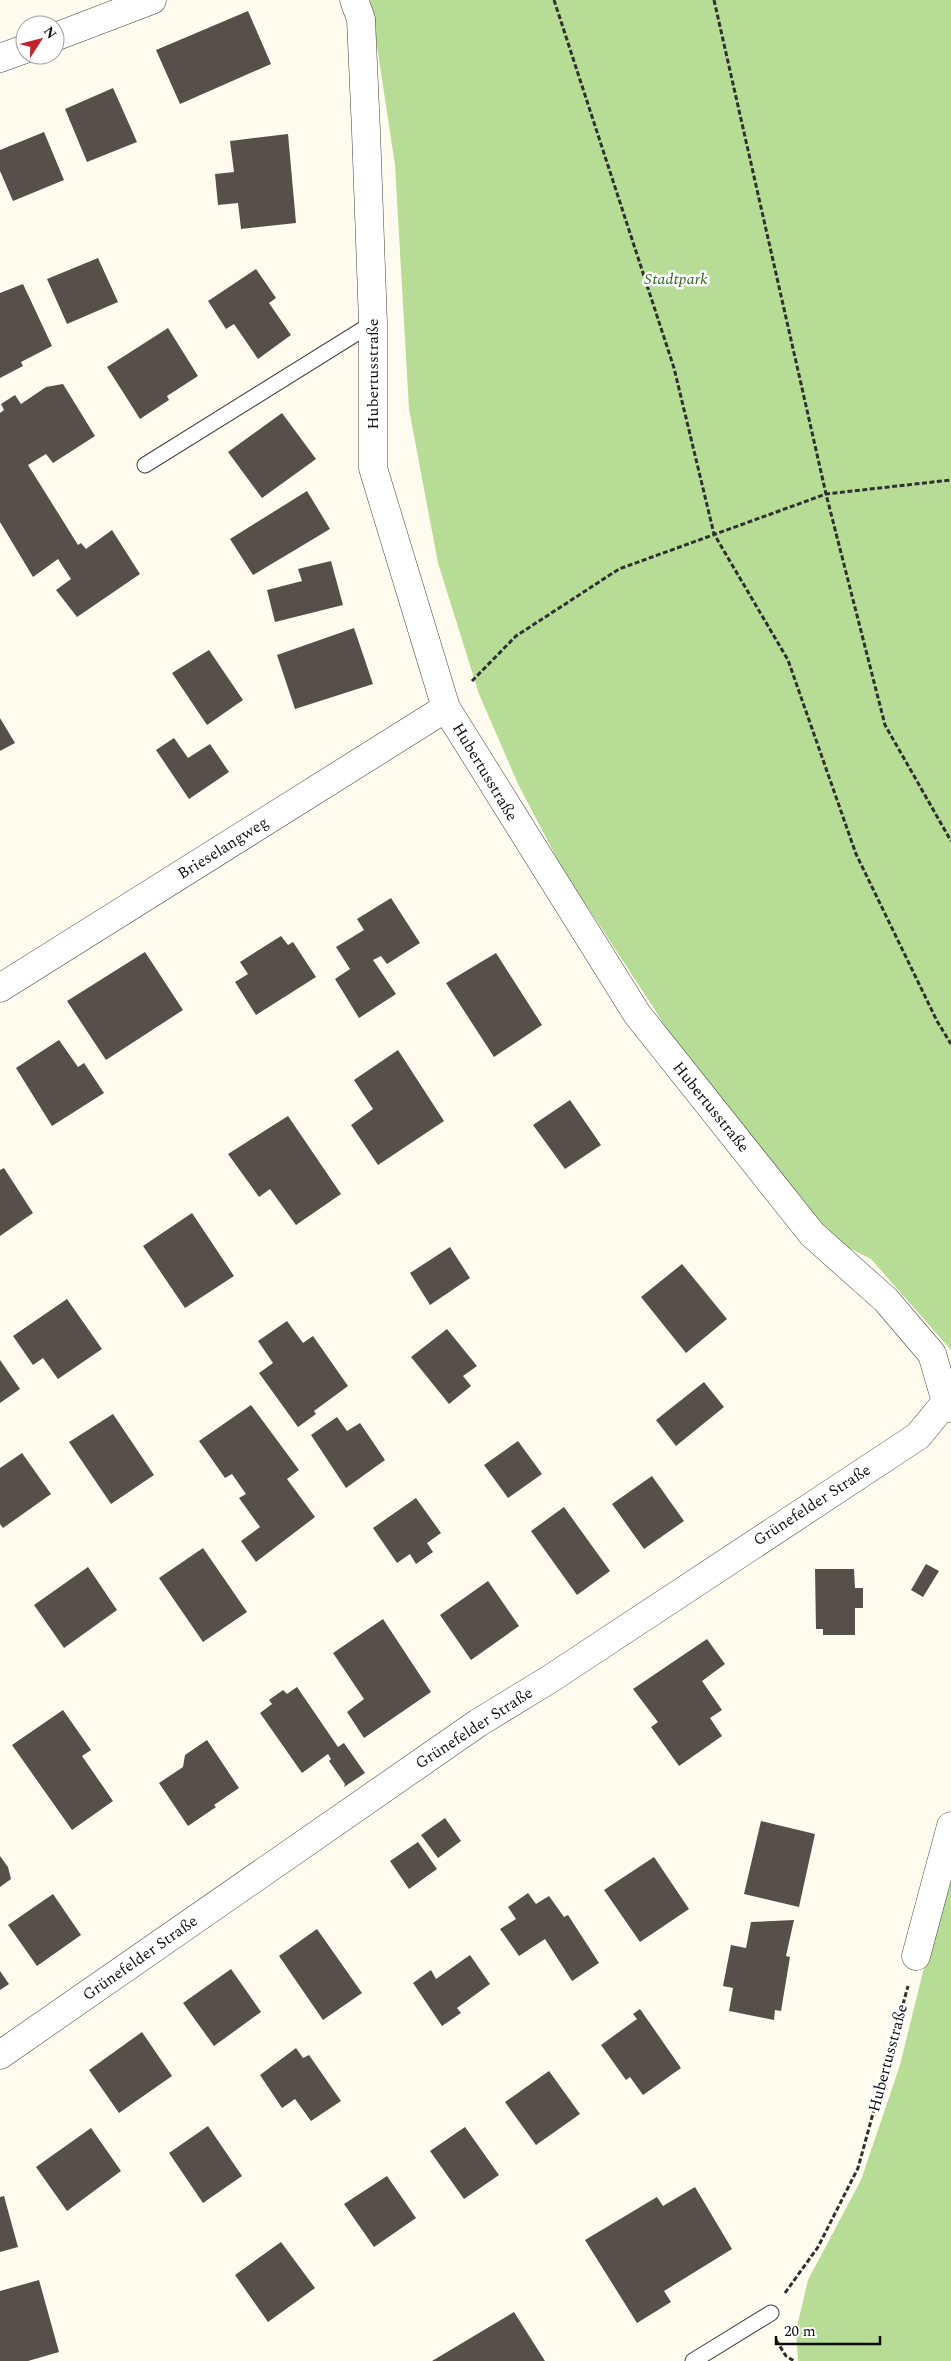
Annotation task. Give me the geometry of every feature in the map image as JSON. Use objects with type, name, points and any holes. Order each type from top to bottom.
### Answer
[{"type":"street","points":[[65,33],[152,0]]},
{"type":"street","name":"Hubertusstraße","points":[[354,0],[361,20],[373,323],[373,468],[446,708],[637,1014],[812,1234],[886,1300],[932,1354],[948,1405]]},
{"type":"street","points":[[0,58],[15,53]]},
{"type":"street","name":"Brieselangweg","points":[[0,988],[446,708]]},
{"type":"street","name":"Grünefelder Straße","points":[[0,2055],[478,1723],[550,1678],[918,1436],[948,1405]]},
{"type":"street","points":[[916,1956],[951,1826]]},
{"type":"lane","points":[[144,465],[373,323]]},
{"type":"lane","points":[[693,2361],[771,2313]]},
{"type":"path","points":[[554,0],[674,368],[714,534],[788,660],[856,854],[937,1021],[951,1044]]},
{"type":"path","points":[[714,0],[826,494],[885,725],[951,841]]},
{"type":"path","points":[[446,708],[516,636],[619,569],[826,494],[951,480]]},
{"type":"path","name":"Hubertusstraße","points":[[796,2278],[818,2247],[858,2168],[916,1956]]},
{"type":"green space","name":"Stadtpark","points":[[370,0],[951,0],[951,1350],[871,1259],[837,1242],[689,1066],[655,1010],[562,868],[518,784],[479,694],[438,563],[409,409],[395,165]]},
{"type":"green space","points":[[951,1858],[951,2361],[798,2361],[796,2331],[808,2280],[861,2180],[900,2065]]},
{"type":"building","points":[[248,11],[271,64],[180,104],[156,50]]},
{"type":"building","points":[[113,88],[137,142],[87,162],[65,109]]},
{"type":"building","points":[[44,132],[64,180],[13,201],[0,171],[0,150]]},
{"type":"building","points":[[288,134],[296,223],[241,229],[238,203],[218,205],[215,174],[234,172],[230,141]]},
{"type":"building","points":[[98,258],[118,302],[67,324],[47,279]]},
{"type":"building","points":[[256,269],[276,298],[269,303],[291,335],[258,359],[234,324],[226,329],[208,301]]},
{"type":"building","points":[[23,284],[52,346],[21,362],[23,366],[0,378],[0,293]]},
{"type":"building","points":[[168,328],[198,376],[167,396],[169,400],[140,419],[107,367]]},
{"type":"building","points":[[63,384],[95,436],[53,463],[46,454],[28,465],[78,545],[81,543],[86,549],[112,530],[140,574],[77,617],[56,590],[71,579],[58,559],[33,577],[0,522],[0,413],[4,410],[1,404],[15,395],[21,404],[46,387]]},
{"type":"building","points":[[282,413],[316,459],[262,498],[228,452]]},
{"type":"building","points":[[307,491],[330,529],[253,575],[230,539]]},
{"type":"building","points":[[331,561],[343,605],[275,622],[267,590],[302,581],[298,569]]},
{"type":"building","points":[[354,628],[373,684],[295,709],[277,655]]},
{"type":"building","points":[[209,650],[243,700],[207,725],[172,673]]},
{"type":"building","points":[[0,718],[15,743],[0,751]]},
{"type":"building","points":[[174,738],[188,758],[210,744],[229,772],[189,799],[156,750]]},
{"type":"building","points":[[391,898],[420,943],[387,964],[381,956],[373,960],[396,994],[359,1018],[335,979],[350,969],[336,947],[364,930],[357,919]]},
{"type":"building","points":[[281,936],[288,945],[293,942],[316,977],[256,1015],[235,982],[248,974],[240,962]]},
{"type":"building","points":[[145,952],[183,1010],[106,1060],[67,1001]]},
{"type":"building","points":[[496,953],[542,1025],[494,1057],[446,983]]},
{"type":"building","points":[[59,1040],[78,1067],[84,1063],[104,1093],[52,1126],[16,1068]]},
{"type":"building","points":[[398,1050],[444,1121],[378,1165],[351,1125],[373,1109],[354,1080]]},
{"type":"building","points":[[570,1100],[601,1145],[565,1169],[533,1125]]},
{"type":"building","points":[[288,1116],[341,1194],[296,1225],[270,1189],[259,1197],[228,1154]]},
{"type":"building","points":[[4,1168],[33,1213],[0,1236],[0,1170]]},
{"type":"building","points":[[192,1213],[234,1276],[185,1308],[143,1246]]},
{"type":"building","points":[[450,1247],[470,1278],[430,1305],[410,1273]]},
{"type":"building","points":[[682,1264],[727,1319],[686,1353],[641,1297]]},
{"type":"building","points":[[67,1299],[102,1349],[58,1379],[43,1358],[33,1365],[13,1336]]},
{"type":"building","points":[[287,1321],[303,1343],[313,1336],[348,1386],[314,1411],[316,1414],[298,1427],[259,1373],[273,1363],[258,1341]]},
{"type":"building","points":[[447,1329],[477,1366],[463,1376],[471,1386],[449,1404],[411,1357]]},
{"type":"building","points":[[0,1360],[20,1389],[0,1403]]},
{"type":"building","points":[[704,1382],[724,1407],[676,1446],[656,1420]]},
{"type":"building","points":[[251,1405],[299,1470],[287,1479],[315,1517],[256,1562],[241,1541],[260,1527],[239,1498],[246,1494],[232,1474],[225,1478],[199,1441]]},
{"type":"building","points":[[113,1414],[154,1475],[111,1504],[69,1442]]},
{"type":"building","points":[[337,1417],[347,1431],[360,1423],[385,1460],[346,1488],[311,1435]]},
{"type":"building","points":[[518,1441],[542,1474],[508,1498],[484,1465]]},
{"type":"building","points":[[22,1453],[51,1494],[3,1528],[0,1524],[0,1468]]},
{"type":"building","points":[[652,1476],[684,1521],[644,1549],[612,1504]]},
{"type":"building","points":[[416,1498],[441,1533],[427,1543],[433,1552],[416,1564],[410,1554],[397,1563],[373,1528]]},
{"type":"building","points":[[564,1507],[610,1571],[577,1595],[531,1531]]},
{"type":"building","points":[[203,1548],[247,1612],[203,1642],[159,1578]]},
{"type":"building","points":[[926,1564],[939,1571],[923,1597],[911,1590]]},
{"type":"building","points":[[88,1567],[117,1610],[64,1648],[34,1605]]},
{"type":"building","points":[[815,1569],[854,1569],[855,1588],[863,1588],[863,1608],[855,1608],[855,1635],[823,1635],[823,1629],[816,1629]]},
{"type":"building","points":[[488,1581],[519,1626],[471,1660],[440,1615]]},
{"type":"building","points":[[383,1619],[431,1692],[364,1738],[347,1712],[364,1699],[333,1653]]},
{"type":"building","points":[[707,1639],[725,1664],[702,1681],[722,1710],[710,1718],[722,1736],[679,1766],[651,1727],[658,1722],[633,1689]]},
{"type":"building","points":[[297,1687],[338,1747],[344,1743],[365,1773],[344,1787],[345,1784],[329,1761],[331,1759],[328,1754],[302,1773],[260,1713],[272,1704],[269,1700],[283,1690],[287,1694]]},
{"type":"building","points":[[63,1710],[91,1750],[82,1756],[113,1801],[72,1830],[12,1745]]},
{"type":"building","points":[[207,1740],[239,1788],[188,1826],[159,1783],[183,1767],[185,1755]]},
{"type":"building","points":[[445,1818],[461,1841],[438,1858],[421,1835]]},
{"type":"building","points":[[761,1821],[815,1834],[799,1907],[744,1894]]},
{"type":"building","points":[[418,1842],[437,1869],[409,1889],[390,1861]]},
{"type":"building","points":[[0,1856],[8,1867],[11,1879],[0,1887]]},
{"type":"building","points":[[654,1857],[689,1909],[640,1942],[604,1890]]},
{"type":"building","points":[[528,1893],[536,1904],[549,1896],[564,1917],[568,1915],[599,1963],[572,1981],[545,1939],[519,1956],[500,1929],[516,1919],[508,1907]]},
{"type":"building","points":[[53,1894],[81,1935],[37,1966],[8,1925]]},
{"type":"building","points":[[794,1920],[786,1956],[790,1957],[781,2011],[775,2010],[774,2020],[729,2011],[733,1988],[723,1986],[731,1945],[746,1948],[751,1922]]},
{"type":"building","points":[[317,1929],[362,1993],[323,2020],[279,1956]]},
{"type":"building","points":[[470,1955],[490,1984],[457,2008],[461,2013],[442,2026],[413,1983],[431,1970],[436,1979]]},
{"type":"building","points":[[231,1969],[261,2012],[214,2046],[183,2003]]},
{"type":"building","points":[[0,1971],[9,1984],[0,1990]]},
{"type":"building","points":[[640,2009],[681,2068],[643,2095],[630,2077],[626,2080],[601,2045],[637,2019],[633,2014]]},
{"type":"building","points":[[142,2032],[172,2076],[119,2113],[89,2070]]},
{"type":"building","points":[[296,2048],[303,2058],[309,2055],[341,2101],[311,2121],[295,2099],[282,2108],[260,2075]]},
{"type":"building","points":[[549,2071],[580,2114],[536,2145],[505,2102]]},
{"type":"building","points":[[208,2126],[242,2176],[203,2203],[169,2153]]},
{"type":"building","points":[[465,2127],[499,2175],[464,2199],[430,2151]]},
{"type":"building","points":[[91,2128],[121,2171],[67,2211],[36,2167]]},
{"type":"building","points":[[387,2176],[416,2218],[374,2247],[344,2204]]},
{"type":"building","points":[[695,2187],[732,2249],[664,2291],[671,2302],[637,2323],[585,2240],[657,2197],[663,2206]]},
{"type":"building","points":[[4,2196],[18,2247],[0,2252],[0,2197]]},
{"type":"building","points":[[281,2242],[315,2288],[268,2322],[235,2275]]},
{"type":"building","points":[[39,2280],[59,2352],[28,2361],[0,2361],[0,2291]]},
{"type":"building","points":[[514,2312],[545,2361],[432,2361]]}]
